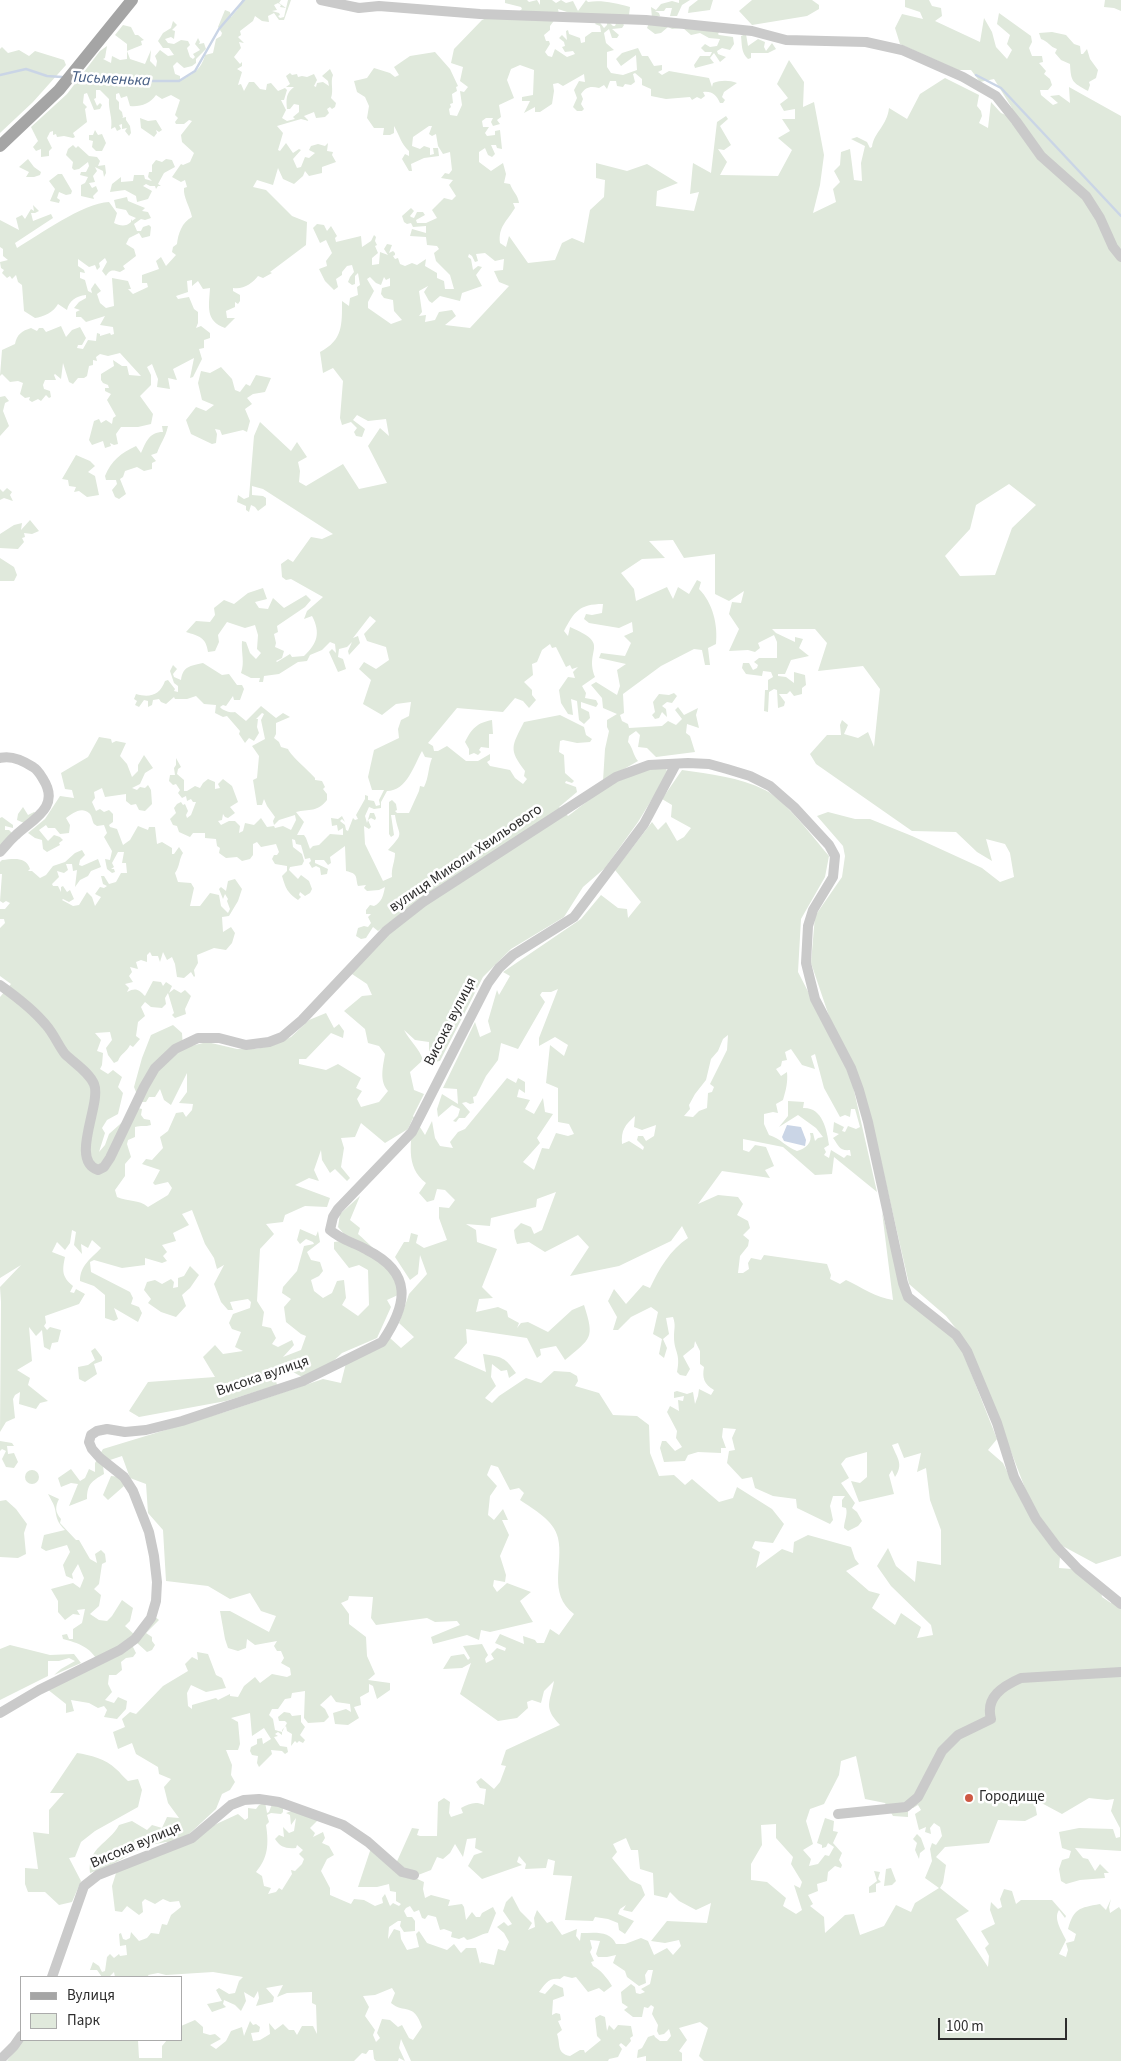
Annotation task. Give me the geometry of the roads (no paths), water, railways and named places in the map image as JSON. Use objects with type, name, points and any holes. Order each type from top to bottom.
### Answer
[{"type":"main road","points":[[0,146],[59,90],[132,0]]},
{"type":"street","points":[[322,0],[359,8],[379,6],[480,14],[646,20],[752,31],[786,40],[866,42],[902,50],[963,77],[996,96],[1041,156],[1086,196],[1100,218],[1113,247],[1121,257]]},
{"type":"street","points":[[0,758],[14,758],[33,767],[38,771],[48,787],[49,794],[48,803],[42,813],[16,834],[0,852]]},
{"type":"street","points":[[676,764],[709,764],[750,776],[770,786],[794,806],[829,844],[835,856],[833,877],[813,910],[808,926],[806,963],[815,999],[851,1068],[859,1090],[868,1122],[903,1283],[908,1297],[956,1335],[967,1351],[997,1423],[1014,1477],[1036,1520],[1057,1547],[1078,1569],[1121,1604]]},
{"type":"street","name":"вулиця Миколи Хвильового","points":[[0,985],[32,1009],[47,1026],[64,1052],[94,1084],[96,1092],[86,1144],[88,1161],[92,1167],[98,1170],[104,1167],[110,1158],[155,1068],[175,1049],[198,1038],[219,1038],[246,1045],[269,1042],[282,1037],[302,1020],[386,931],[423,902],[616,777],[648,765],[676,764]]},
{"type":"street","name":"Висока вулиця","points":[[0,1713],[39,1690],[120,1650],[135,1639],[152,1618],[156,1601],[157,1582],[149,1532],[133,1491],[124,1477],[100,1458],[92,1449],[89,1442],[91,1435],[107,1429],[125,1432],[146,1430],[182,1422],[304,1381],[382,1342],[390,1331],[400,1304],[402,1282],[388,1263],[367,1250],[341,1239],[330,1230],[333,1217],[338,1209],[375,1173],[395,1147],[412,1132],[483,992],[499,968],[513,955],[574,917],[644,824],[676,764]]},
{"type":"street","points":[[838,1814],[906,1807],[918,1797],[942,1751],[958,1735],[991,1719],[991,1702],[1000,1690],[1008,1684],[1021,1678],[1121,1672]]},
{"type":"street","name":"Висока вулиця","points":[[52,1976],[84,1886],[98,1875],[192,1838],[231,1805],[244,1800],[259,1799],[279,1802],[343,1825],[368,1842],[402,1872],[414,1875]]},
{"type":"street","points":[[0,2060],[20,2037]]},
{"type":"water","points":[[787,1125],[801,1127],[806,1140],[805,1146],[784,1141],[782,1137]]},
{"type":"waterway","name":"Тисьменька","points":[[73,79],[105,79],[133,84],[149,81],[179,81],[195,71],[219,29],[244,0]]},
{"type":"waterway","name":"Тисьменька","points":[[0,75],[26,69],[47,76],[62,77]]},
{"type":"waterway","points":[[976,75],[1001,88],[1121,216]]},
{"type":"place","name":"Городище","points":[[969,1798]]}]
